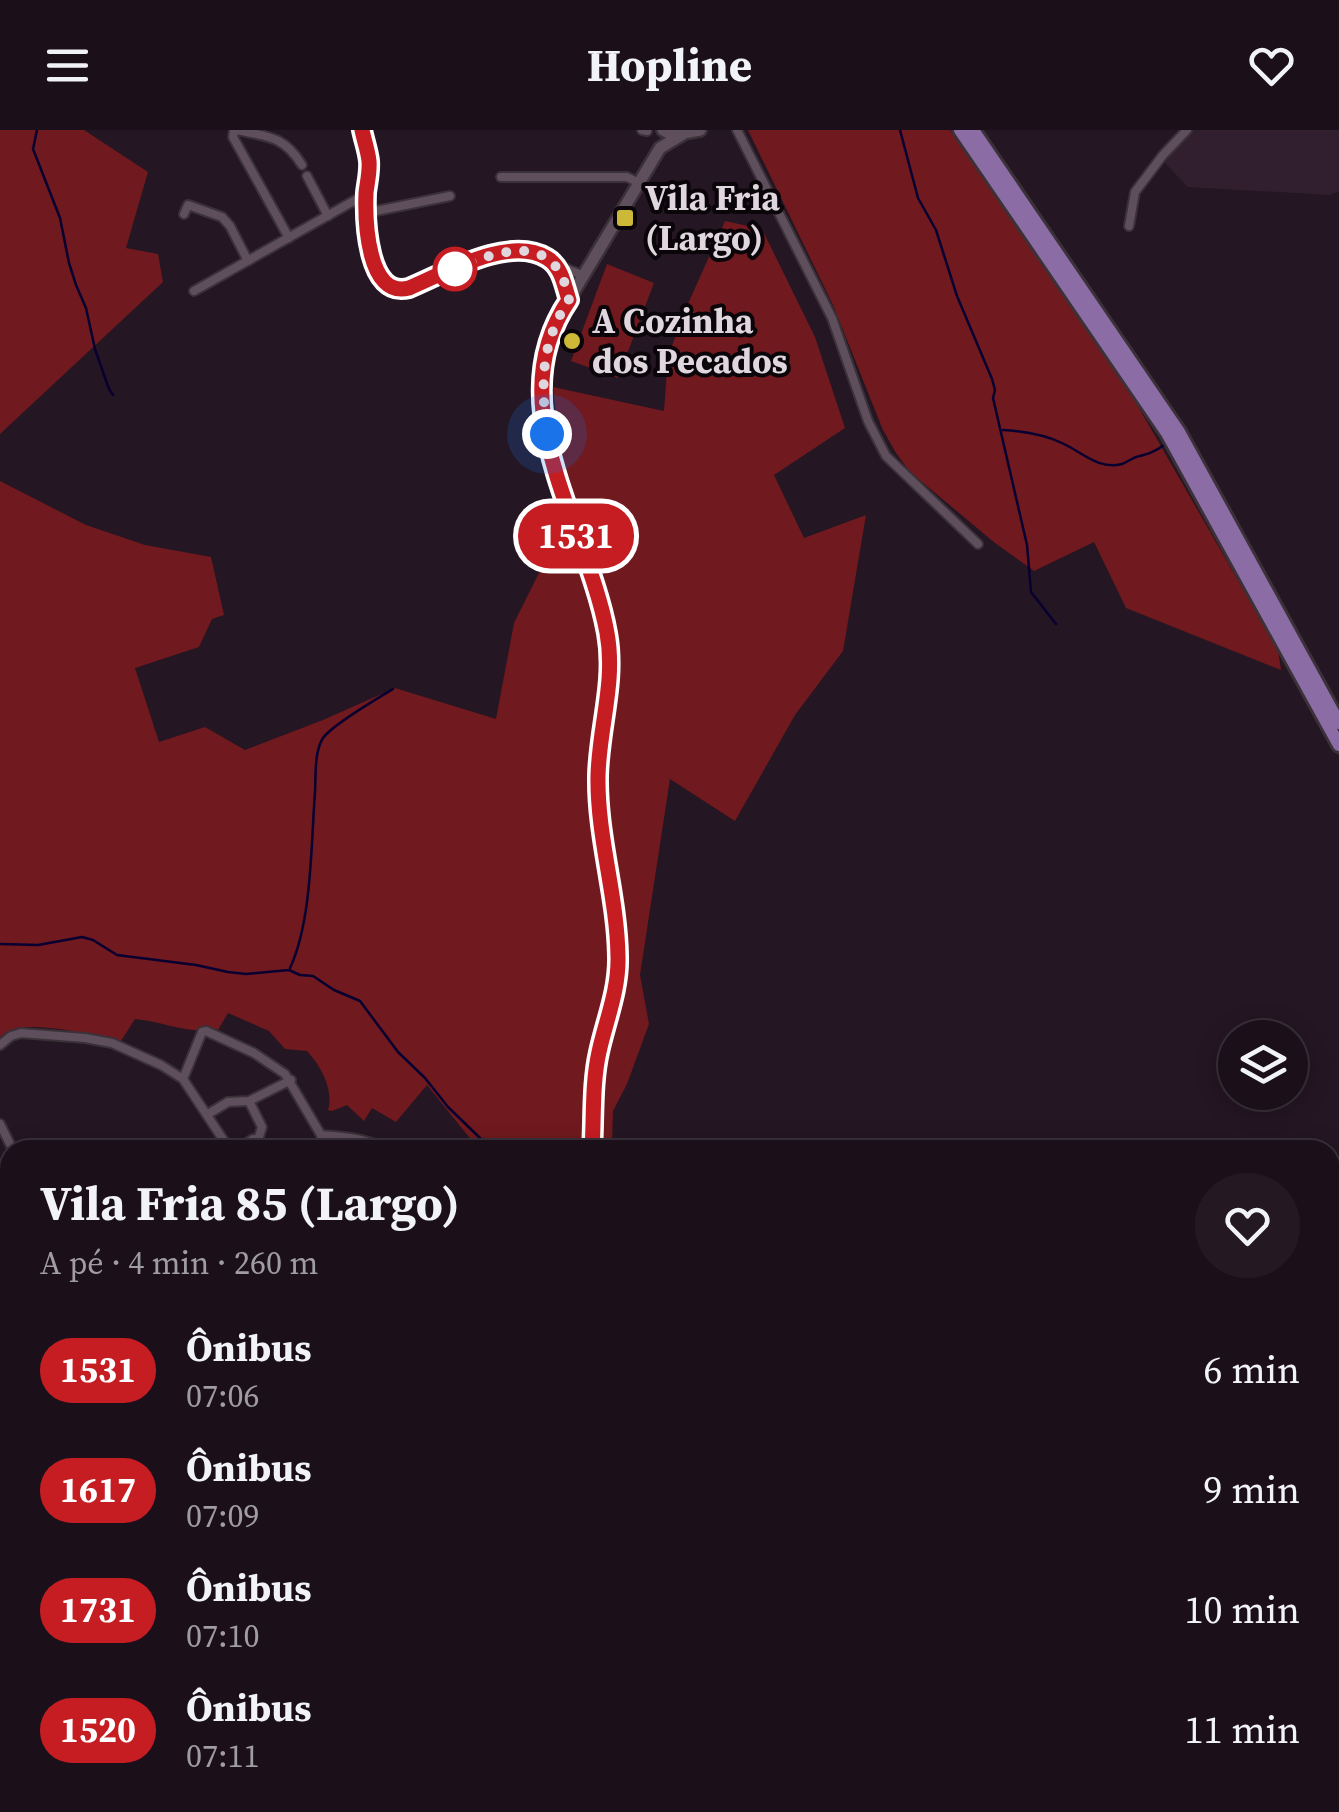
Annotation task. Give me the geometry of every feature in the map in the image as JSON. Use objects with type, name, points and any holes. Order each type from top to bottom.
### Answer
[{"type":"main road","points":[[663,130],[669,135],[700,130]]},
{"type":"main road","points":[[593,1140],[597,1064],[618,965],[598,793],[610,661],[602,612],[553,464],[542,374],[553,328],[660,148],[663,130]]},
{"type":"main road","points":[[960,130],[1167,433],[1339,745]]},
{"type":"main road","points":[[973,130],[1169,417],[1339,723]]},
{"type":"main road","points":[[660,148],[682,134]]},
{"type":"street","points":[[289,238],[233,137],[235,130],[281,141],[290,146],[302,165]]},
{"type":"street","points":[[362,130],[369,163],[366,212],[372,254],[377,275],[387,285],[401,290],[504,251],[524,251],[548,258],[583,276]]},
{"type":"street","points":[[738,130],[832,318],[868,421],[886,456],[978,544]]},
{"type":"street","points":[[1128,226],[1135,192],[1186,130]]},
{"type":"street","points":[[308,176],[328,216]]},
{"type":"street","points":[[501,177],[627,177],[640,183]]},
{"type":"street","points":[[194,291],[366,194]]},
{"type":"street","points":[[366,212],[450,196]]},
{"type":"street","points":[[184,214],[188,204],[222,218],[248,261]]},
{"type":"street","points":[[548,258],[560,273],[569,300]]},
{"type":"street","points":[[183,1078],[202,1032],[206,1031],[276,1066],[291,1080],[323,1140]]},
{"type":"street","points":[[0,1046],[21,1033],[112,1043],[183,1078],[226,1140]]},
{"type":"street","points":[[208,1114],[228,1102],[249,1101],[291,1080]]},
{"type":"street","points":[[249,1101],[262,1127],[258,1140],[253,1140]]},
{"type":"street","points":[[206,1131],[214,1124]]},
{"type":"street","points":[[322,1135],[362,1140]]},
{"type":"shaded area","points":[[0,130],[84,130],[148,172],[126,248],[158,254],[163,282],[0,434]]},
{"type":"shaded area","points":[[748,130],[950,130],[1135,401],[1278,650],[1281,670],[1126,608],[1094,542],[1034,571],[910,472],[883,430],[833,305]]},
{"type":"shaded area","points":[[1191,130],[1339,130],[1339,191],[1330,195],[1188,187],[1164,162]]},
{"type":"shaded area","points":[[725,221],[762,229],[815,337],[845,428],[774,475],[804,538],[866,515],[843,651],[795,715],[735,821],[670,779],[640,975],[649,1024],[613,1111],[612,1140],[471,1140],[427,1085],[396,1122],[372,1108],[364,1121],[347,1105],[328,1110],[325,1079],[307,1051],[285,1049],[269,1031],[228,1013],[218,1030],[193,1030],[135,1019],[121,1041],[37,1027],[14,1029],[0,1037],[0,481],[86,525],[145,545],[211,557],[224,615],[212,619],[199,647],[135,668],[159,742],[205,727],[245,750],[395,688],[496,719],[514,623],[545,561],[584,540],[563,476],[553,387],[664,411],[668,356]]},
{"type":"shaded area","points":[[607,264],[654,283],[618,378],[571,361]]},
{"type":"waterway","points":[[37,130],[33,149],[60,218],[69,263],[113,395]]},
{"type":"waterway","points":[[900,130],[918,198],[936,230],[957,296],[992,379],[1027,545],[1031,592],[1056,624]]},
{"type":"waterway","points":[[1003,430],[1049,438],[1106,465],[1122,464],[1164,445]]},
{"type":"waterway","points":[[290,968],[307,905],[320,744],[336,726],[393,689]]},
{"type":"waterway","points":[[0,944],[38,945],[82,937],[117,955],[246,974],[289,970],[313,976],[360,1001],[398,1052],[481,1140]]},
{"type":"bus line","name":"1531","points":[[362,130],[369,163],[366,206],[372,254],[377,275],[387,285],[401,290],[504,251],[524,251],[548,258],[563,279],[569,300],[546,349],[542,374],[544,414],[553,464],[602,612],[610,661],[598,793],[618,965],[597,1064],[593,1140]]},
{"type":"place","name":"Vila Fria (Largo)","points":[[625,218]]},
{"type":"place","name":"A Cozinha dos Pecados","points":[[572,341]]},
{"type":"route","points":[[455,269],[504,251],[524,251],[548,258],[560,273],[569,300],[548,340],[544,360],[542,387],[547,434]]}]
